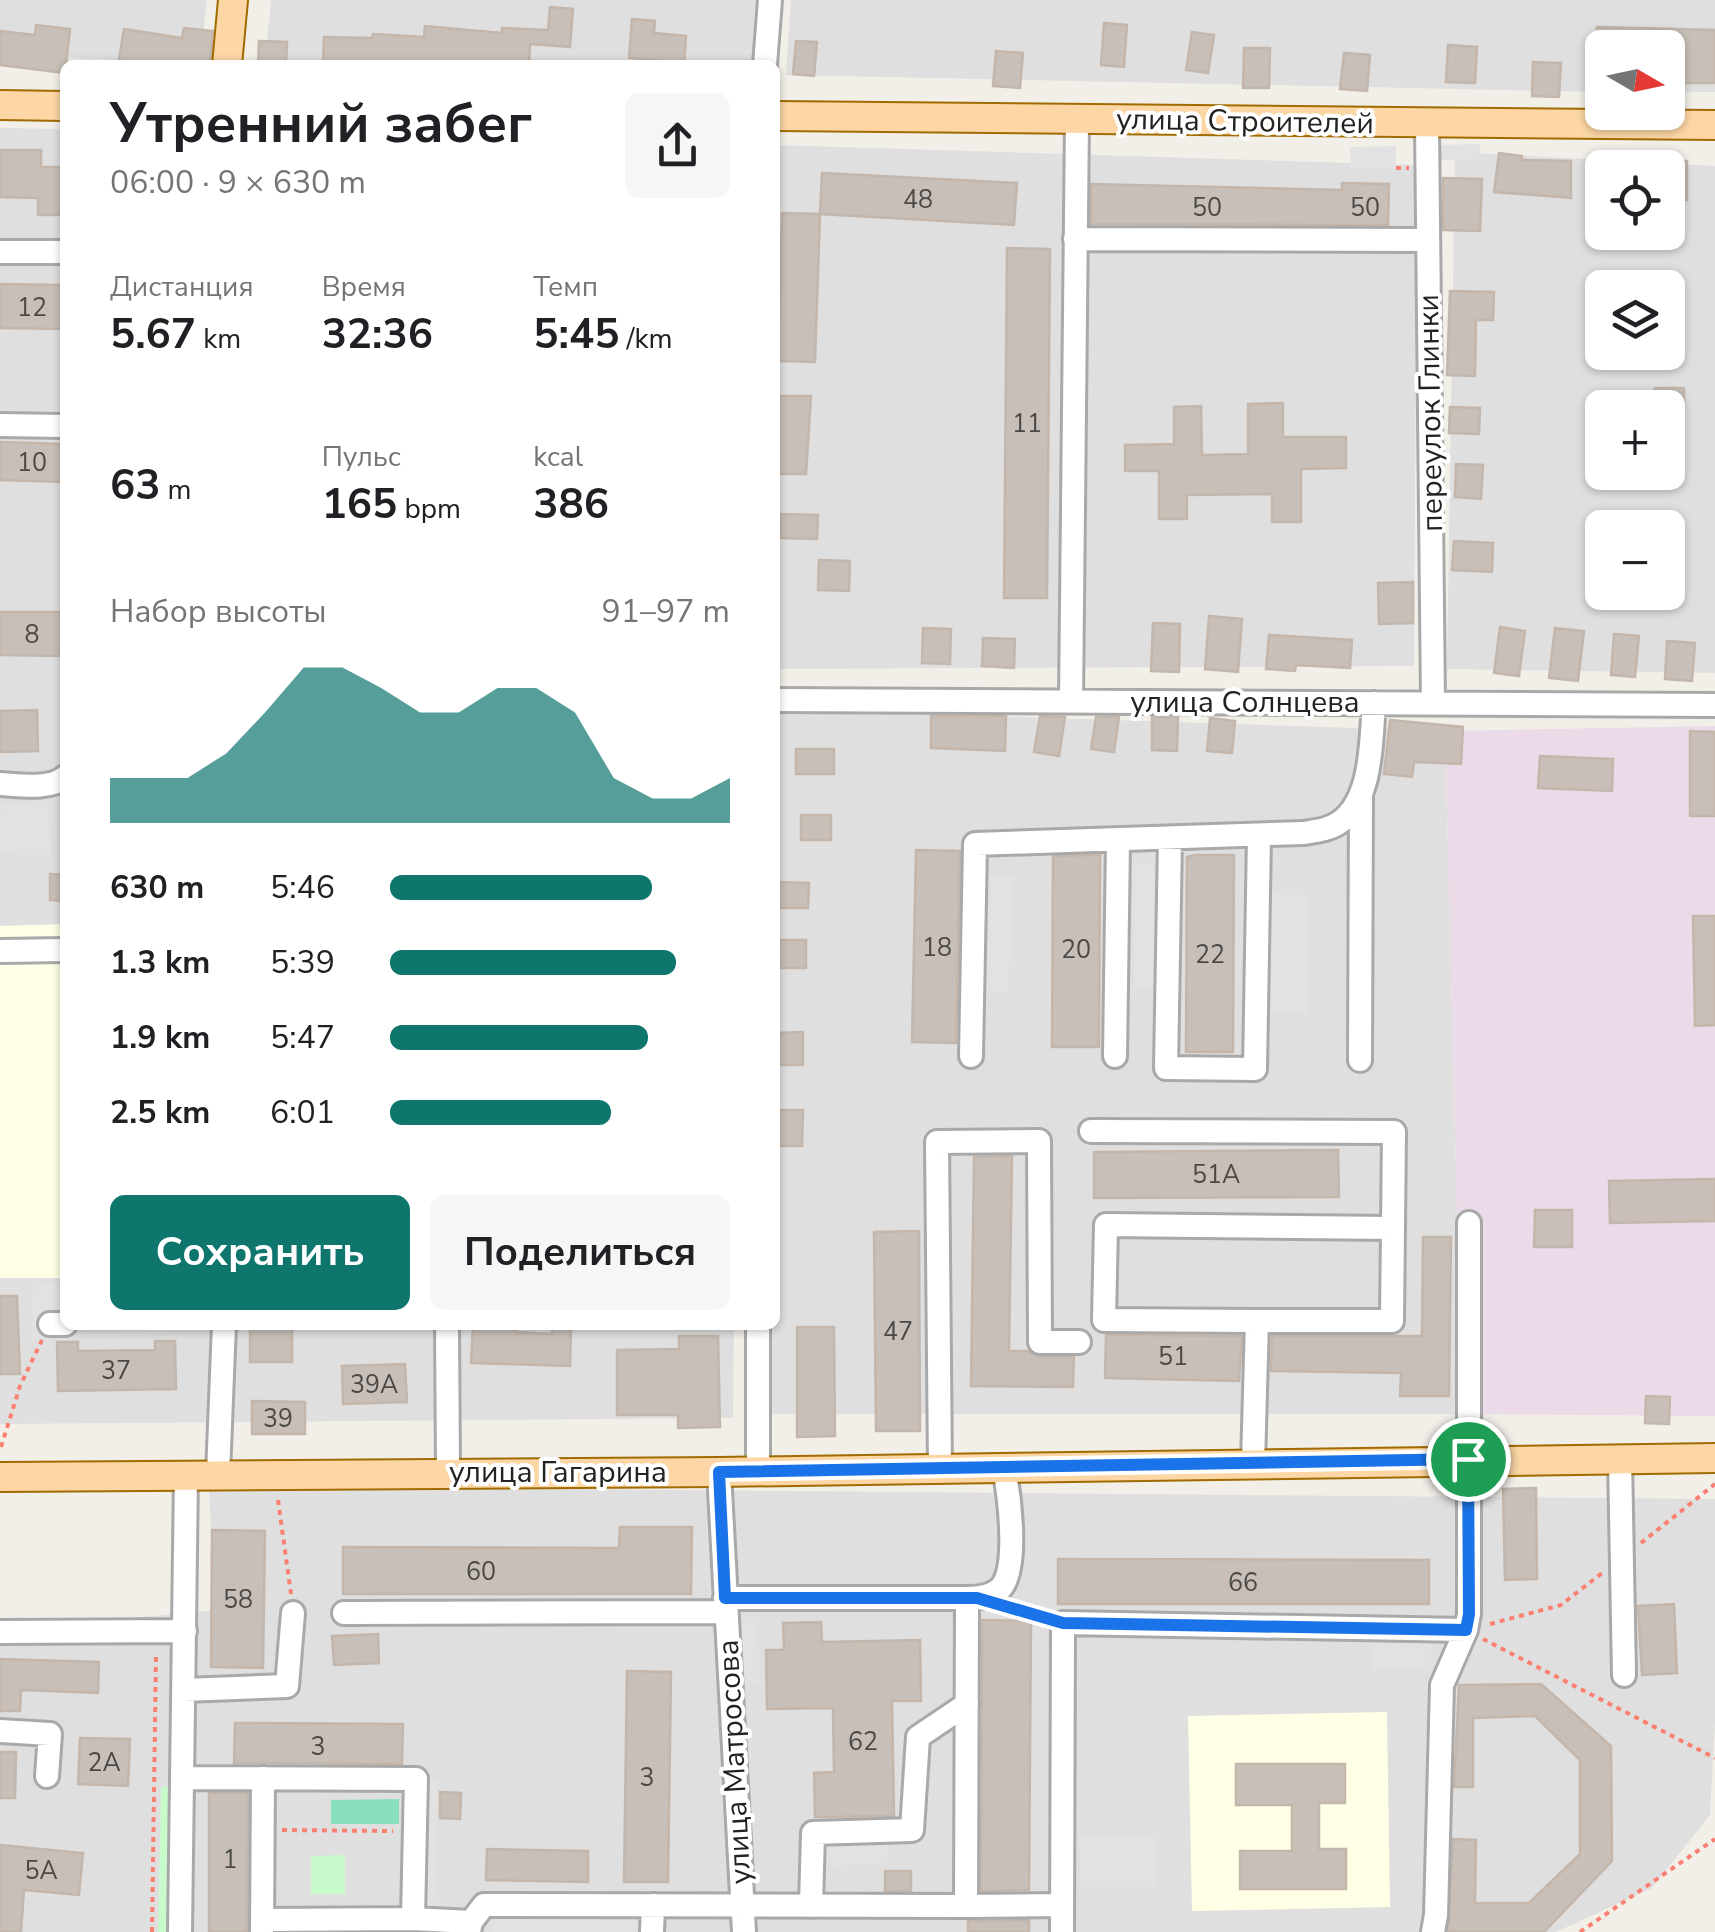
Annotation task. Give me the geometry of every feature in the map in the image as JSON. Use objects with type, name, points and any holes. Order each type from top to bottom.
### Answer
[{"type":"main road","points":[[227,60],[233,0]]},
{"type":"main road","points":[[0,105],[60,106]]},
{"type":"main road","name":"улица Строителей","points":[[780,116],[1715,125]]},
{"type":"main road","name":"улица Гагарина","points":[[0,1477],[1715,1458]]},
{"type":"street","points":[[765,60],[770,0]]},
{"type":"street","points":[[1071,702],[1077,120]]},
{"type":"street","name":"переулок Глинки","points":[[1426,124],[1434,704]]},
{"type":"street","points":[[1076,239],[1428,240]]},
{"type":"street","points":[[0,252],[60,252]]},
{"type":"street","points":[[0,425],[60,426]]},
{"type":"street","name":"улица Солнцева","points":[[780,700],[1715,705]]},
{"type":"street","points":[[970,1056],[975,844],[1259,835],[1330,828],[1354,809],[1361,790],[1372,737],[1374,703]]},
{"type":"street","points":[[0,784],[60,781]]},
{"type":"street","points":[[1360,1060],[1361,790]]},
{"type":"street","points":[[1170,839],[1166,1068],[1255,1069],[1259,835]]},
{"type":"street","points":[[1115,1056],[1118,841]]},
{"type":"street","points":[[0,951],[60,950]]},
{"type":"street","points":[[1091,1130],[1394,1132],[1393,1228],[1392,1321],[1104,1320],[1106,1226],[1393,1228]]},
{"type":"street","points":[[940,1469],[937,1142],[1039,1141],[1040,1342],[1079,1342]]},
{"type":"street","points":[[1432,1932],[1436,1915],[1442,1686],[1469,1614],[1470,1224]]},
{"type":"street","points":[[1253,1463],[1256,1321]]},
{"type":"street","points":[[218,1474],[224,1330]]},
{"type":"street","points":[[448,1330],[448,1472]]},
{"type":"street","points":[[758,1330],[758,1471]]},
{"type":"street","points":[[1620,1458],[1624,1675]]},
{"type":"street","points":[[344,1614],[972,1598],[994,1593],[1003,1585],[1007,1570],[1010,1512],[1004,1468]]},
{"type":"street","name":"улица Матросова","points":[[719,1472],[744,1932]]},
{"type":"street","points":[[180,1932],[186,1475]]},
{"type":"street","points":[[966,1906],[966,1704],[972,1598]]},
{"type":"street","points":[[184,1690],[287,1686],[293,1613]]},
{"type":"street","points":[[1062,1932],[1063,1623],[1466,1630]]},
{"type":"street","points":[[0,1632],[184,1631]]},
{"type":"street","points":[[812,1906],[813,1834],[912,1830],[918,1737],[966,1704]]},
{"type":"street","points":[[0,1731],[50,1734],[46,1776]]},
{"type":"street","points":[[182,1778],[416,1780],[413,1919]]},
{"type":"street","points":[[262,1778],[262,1926],[413,1919],[470,1927],[484,1905],[1062,1905]]},
{"type":"street","points":[[652,1932],[653,1905]]},
{"type":"path","points":[[1,1447],[20,1386],[58,1324]]},
{"type":"path","points":[[1466,1630],[1561,1606],[1715,1484]]},
{"type":"path","points":[[278,1495],[293,1613]]},
{"type":"path","points":[[972,1598],[1063,1623]]},
{"type":"path","points":[[1466,1630],[1715,1758]]},
{"type":"path","points":[[152,1932],[156,1650]]},
{"type":"path","points":[[262,1830],[415,1831]]},
{"type":"path","points":[[1580,1932],[1715,1839]]},
{"type":"shaded area","points":[[0,0],[207,0],[200,60],[0,55]]},
{"type":"shaded area","points":[[271,0],[760,0],[755,60],[265,60]]},
{"type":"shaded area","points":[[791,0],[1715,0],[1715,92],[1685,92],[1685,30],[1585,30],[1585,92],[786,75]]},
{"type":"shaded area","points":[[0,128],[60,129],[60,1330],[734,1330],[733,1418],[0,1424]]},
{"type":"shaded area","points":[[1480,144],[1480,159],[1440,160],[1440,145]]},
{"type":"shaded area","points":[[780,145],[1417,165],[1414,666],[780,669]]},
{"type":"shaded area","points":[[1396,146],[1396,168],[1351,169],[1350,147]]},
{"type":"shaded area","points":[[1455,152],[1585,159],[1585,250],[1685,250],[1685,164],[1715,166],[1715,673],[1447,669]]},
{"type":"shaded area","points":[[780,709],[1445,731],[1462,1414],[767,1414],[768,1330],[780,1330]]},
{"type":"shaded area","points":[[1715,726],[1715,1416],[1462,1414],[1445,731]]},
{"type":"shaded area","points":[[1,805],[48,807],[51,855],[0,854]]},
{"type":"shaded area","points":[[1133,864],[1154,864],[1155,986],[1134,987]]},
{"type":"shaded area","points":[[991,875],[1014,876],[1008,992],[986,991]]},
{"type":"shaded area","points":[[1271,894],[1310,895],[1308,1013],[1269,1012]]},
{"type":"shaded area","points":[[60,924],[60,1278],[0,1278],[0,926]]},
{"type":"shaded area","points":[[33,1282],[60,1282],[60,1330],[173,1330],[173,1334],[32,1337]]},
{"type":"shaded area","points":[[209,1486],[1715,1499],[1715,1723],[1710,1815],[1652,1888],[1556,1932],[0,1932],[0,1631],[215,1610]]},
{"type":"shaded area","points":[[758,1622],[759,1684],[738,1684],[735,1623]]},
{"type":"shaded area","points":[[1372,1634],[1431,1634],[1431,1670],[1371,1669]]},
{"type":"shaded area","points":[[1387,1712],[1390,1907],[1192,1911],[1188,1716]]},
{"type":"shaded area","points":[[422,1779],[438,1780],[433,1914],[418,1913]]},
{"type":"shaded area","points":[[1080,1836],[1155,1836],[1155,1887],[1081,1887]]},
{"type":"shaded area","points":[[888,1838],[888,1863],[822,1867],[822,1840]]},
{"type":"shaded area","points":[[491,1916],[646,1921],[645,1932],[491,1932]]},
{"type":"green space","points":[[161,1787],[171,1787],[170,1932],[158,1932]]},
{"type":"green space","points":[[399,1799],[399,1824],[331,1824],[331,1800]]},
{"type":"green space","points":[[345,1855],[345,1894],[311,1894],[311,1856]]},
{"type":"building","points":[[550,7],[573,9],[570,47],[530,44],[529,60],[323,60],[324,37],[424,37],[425,26],[502,33],[502,28],[548,30]]},
{"type":"building","points":[[632,19],[655,21],[654,33],[686,36],[684,60],[629,58]]},
{"type":"building","points":[[1104,23],[1127,25],[1124,67],[1101,65]]},
{"type":"building","points":[[36,25],[70,29],[66,60],[60,60],[60,72],[0,65],[0,31],[35,35]]},
{"type":"building","points":[[1597,27],[1715,30],[1715,83],[1685,83],[1685,30],[1597,30]]},
{"type":"building","points":[[184,28],[213,31],[210,60],[119,60],[124,29],[182,38]]},
{"type":"building","points":[[1192,32],[1214,35],[1208,73],[1186,70]]},
{"type":"building","points":[[259,41],[287,42],[286,60],[258,60]]},
{"type":"building","points":[[796,41],[817,42],[814,76],[793,74]]},
{"type":"building","points":[[1448,45],[1477,47],[1475,83],[1446,82]]},
{"type":"building","points":[[1244,48],[1270,48],[1269,88],[1243,88]]},
{"type":"building","points":[[996,51],[1023,53],[1020,88],[993,86]]},
{"type":"building","points":[[1344,53],[1370,55],[1367,91],[1340,89]]},
{"type":"building","points":[[1533,62],[1561,63],[1559,97],[1532,96]]},
{"type":"building","points":[[0,150],[41,150],[41,167],[60,167],[60,215],[38,215],[38,198],[0,197]]},
{"type":"building","points":[[1499,153],[1522,156],[1521,160],[1571,161],[1571,198],[1494,192]]},
{"type":"building","points":[[1685,161],[1687,161],[1685,200]]},
{"type":"building","points":[[822,173],[1017,183],[1014,225],[820,214]]},
{"type":"building","points":[[1443,178],[1482,179],[1480,231],[1443,230]]},
{"type":"building","points":[[1342,183],[1389,184],[1388,225],[1091,224],[1091,184],[1342,190]]},
{"type":"building","points":[[782,213],[820,214],[815,362],[780,361]]},
{"type":"building","points":[[1007,248],[1050,249],[1047,598],[1004,598]]},
{"type":"building","points":[[0,284],[60,285],[60,329],[0,328]]},
{"type":"building","points":[[1450,291],[1494,292],[1493,320],[1476,320],[1475,376],[1447,375]]},
{"type":"building","points":[[780,396],[811,396],[806,474],[780,474]]},
{"type":"building","points":[[1283,403],[1283,437],[1346,437],[1346,468],[1301,469],[1301,522],[1272,522],[1272,494],[1187,495],[1187,519],[1159,519],[1159,471],[1125,471],[1125,445],[1174,444],[1174,407],[1201,406],[1202,455],[1248,454],[1248,404]]},
{"type":"building","points":[[1450,407],[1480,408],[1479,434],[1449,433]]},
{"type":"building","points":[[0,442],[60,444],[60,482],[0,480]]},
{"type":"building","points":[[1456,464],[1483,465],[1481,499],[1455,497]]},
{"type":"building","points":[[780,514],[818,515],[817,539],[780,538]]},
{"type":"building","points":[[1454,541],[1493,543],[1492,572],[1452,570]]},
{"type":"building","points":[[819,560],[850,561],[849,591],[818,590]]},
{"type":"building","points":[[1413,582],[1413,623],[1379,624],[1378,583]]},
{"type":"building","points":[[0,612],[60,612],[60,656],[0,655]]},
{"type":"building","points":[[1209,616],[1242,619],[1238,672],[1205,669]]},
{"type":"building","points":[[1153,623],[1180,624],[1179,672],[1151,671]]},
{"type":"building","points":[[1500,627],[1525,631],[1519,676],[1494,673]]},
{"type":"building","points":[[923,628],[951,629],[950,664],[922,663]]},
{"type":"building","points":[[1555,628],[1584,631],[1578,681],[1549,678]]},
{"type":"building","points":[[1614,634],[1639,636],[1635,677],[1611,675]]},
{"type":"building","points":[[1269,635],[1352,640],[1350,668],[1296,665],[1295,671],[1266,669]]},
{"type":"building","points":[[983,638],[1015,639],[1014,668],[982,666]]},
{"type":"building","points":[[1667,641],[1695,643],[1692,681],[1665,679]]},
{"type":"building","points":[[37,710],[38,751],[0,752],[0,711]]},
{"type":"building","points":[[931,716],[1006,716],[1005,751],[931,748]]},
{"type":"building","points":[[1040,716],[1065,717],[1059,756],[1034,752]]},
{"type":"building","points":[[1096,717],[1119,717],[1114,752],[1091,749]]},
{"type":"building","points":[[1152,717],[1178,717],[1177,751],[1152,750]]},
{"type":"building","points":[[1210,718],[1235,721],[1232,753],[1207,751]]},
{"type":"building","points":[[1390,720],[1463,727],[1461,764],[1414,762],[1412,777],[1384,774]]},
{"type":"building","points":[[1690,731],[1715,732],[1715,816],[1690,816]]},
{"type":"building","points":[[796,749],[834,749],[834,774],[796,774]]},
{"type":"building","points":[[1540,756],[1613,759],[1612,791],[1538,788]]},
{"type":"building","points":[[801,815],[831,815],[831,840],[801,840]]},
{"type":"building","points":[[916,850],[960,851],[956,1043],[912,1042]]},
{"type":"building","points":[[1100,855],[1099,1047],[1052,1047],[1053,856]]},
{"type":"building","points":[[1234,855],[1233,1052],[1186,1052],[1187,857]]},
{"type":"building","points":[[50,874],[60,875],[60,901],[50,900]]},
{"type":"building","points":[[780,882],[809,883],[808,908],[780,908]]},
{"type":"building","points":[[1693,916],[1715,916],[1715,1025],[1695,1026]]},
{"type":"building","points":[[780,940],[806,940],[806,968],[780,968]]},
{"type":"building","points":[[803,1032],[803,1065],[780,1065],[780,1033]]},
{"type":"building","points":[[780,1110],[803,1110],[802,1146],[780,1146]]},
{"type":"building","points":[[1338,1150],[1339,1197],[1094,1198],[1094,1152]]},
{"type":"building","points":[[1012,1156],[1009,1351],[1028,1351],[1040,1357],[1074,1357],[1073,1387],[971,1386],[974,1157]]},
{"type":"building","points":[[1715,1179],[1715,1221],[1610,1223],[1609,1181]]},
{"type":"building","points":[[1535,1210],[1572,1210],[1572,1247],[1534,1247]]},
{"type":"building","points":[[919,1231],[920,1431],[876,1431],[874,1232]]},
{"type":"building","points":[[1423,1237],[1451,1237],[1449,1396],[1400,1396],[1401,1373],[1271,1371],[1272,1336],[1422,1336]]},
{"type":"building","points":[[0,1296],[17,1296],[20,1374],[0,1374]]},
{"type":"building","points":[[797,1327],[834,1327],[835,1436],[797,1437]]},
{"type":"building","points":[[250,1330],[292,1330],[292,1362],[250,1362]]},
{"type":"building","points":[[473,1330],[552,1334],[552,1330],[571,1330],[570,1366],[471,1363]]},
{"type":"building","points":[[1106,1335],[1242,1336],[1239,1381],[1105,1378]]},
{"type":"building","points":[[679,1336],[718,1336],[720,1427],[678,1428],[678,1415],[617,1415],[617,1350],[679,1349]]},
{"type":"building","points":[[155,1341],[175,1341],[176,1389],[58,1391],[57,1342],[78,1342],[78,1351],[155,1350]]},
{"type":"building","points":[[405,1364],[407,1402],[343,1404],[342,1366]]},
{"type":"building","points":[[1646,1396],[1670,1397],[1669,1424],[1645,1423]]},
{"type":"building","points":[[252,1401],[305,1402],[305,1434],[252,1434]]},
{"type":"building","points":[[1536,1488],[1537,1579],[1505,1580],[1503,1489]]},
{"type":"building","points":[[620,1527],[692,1527],[691,1594],[343,1594],[343,1547],[619,1548]]},
{"type":"building","points":[[212,1530],[265,1531],[263,1668],[211,1667]]},
{"type":"building","points":[[1058,1559],[1429,1560],[1429,1604],[1058,1604]]},
{"type":"building","points":[[1674,1604],[1677,1673],[1642,1675],[1638,1606]]},
{"type":"building","points":[[982,1620],[1031,1621],[1029,1890],[981,1891]]},
{"type":"building","points":[[821,1622],[822,1642],[920,1640],[921,1701],[892,1701],[894,1816],[815,1817],[814,1773],[834,1772],[833,1708],[767,1709],[766,1650],[784,1650],[783,1623]]},
{"type":"building","points":[[378,1634],[379,1663],[334,1665],[332,1636]]},
{"type":"building","points":[[0,1659],[99,1662],[98,1693],[21,1690],[20,1711],[0,1711]]},
{"type":"building","points":[[627,1671],[671,1672],[668,1882],[624,1882]]},
{"type":"building","points":[[1541,1684],[1611,1746],[1612,1861],[1544,1932],[1448,1932],[1453,1839],[1476,1840],[1475,1903],[1529,1903],[1580,1854],[1580,1760],[1535,1716],[1473,1718],[1473,1787],[1454,1787],[1459,1685]]},
{"type":"building","points":[[235,1723],[403,1724],[402,1764],[234,1763]]},
{"type":"building","points":[[80,1738],[130,1739],[128,1786],[78,1784]]},
{"type":"building","points":[[0,1752],[16,1752],[15,1798],[0,1798]]},
{"type":"building","points":[[1236,1764],[1345,1764],[1345,1803],[1319,1803],[1319,1849],[1346,1849],[1346,1889],[1240,1889],[1240,1851],[1292,1851],[1292,1805],[1236,1805]]},
{"type":"building","points":[[440,1792],[461,1793],[460,1819],[440,1818]]},
{"type":"building","points":[[209,1793],[248,1793],[247,1932],[209,1932]]},
{"type":"building","points":[[0,1845],[83,1853],[79,1895],[24,1890],[21,1932],[0,1932]]},
{"type":"building","points":[[487,1849],[588,1851],[588,1882],[486,1880]]},
{"type":"building","points":[[885,1871],[911,1871],[911,1891],[885,1891]]},
{"type":"building","points":[[1029,1920],[1029,1932],[968,1932],[968,1921]]},
{"type":"route","points":[[1468,1459],[1466,1630],[1063,1623],[977,1598],[725,1598],[719,1472],[1468,1459]]}]
